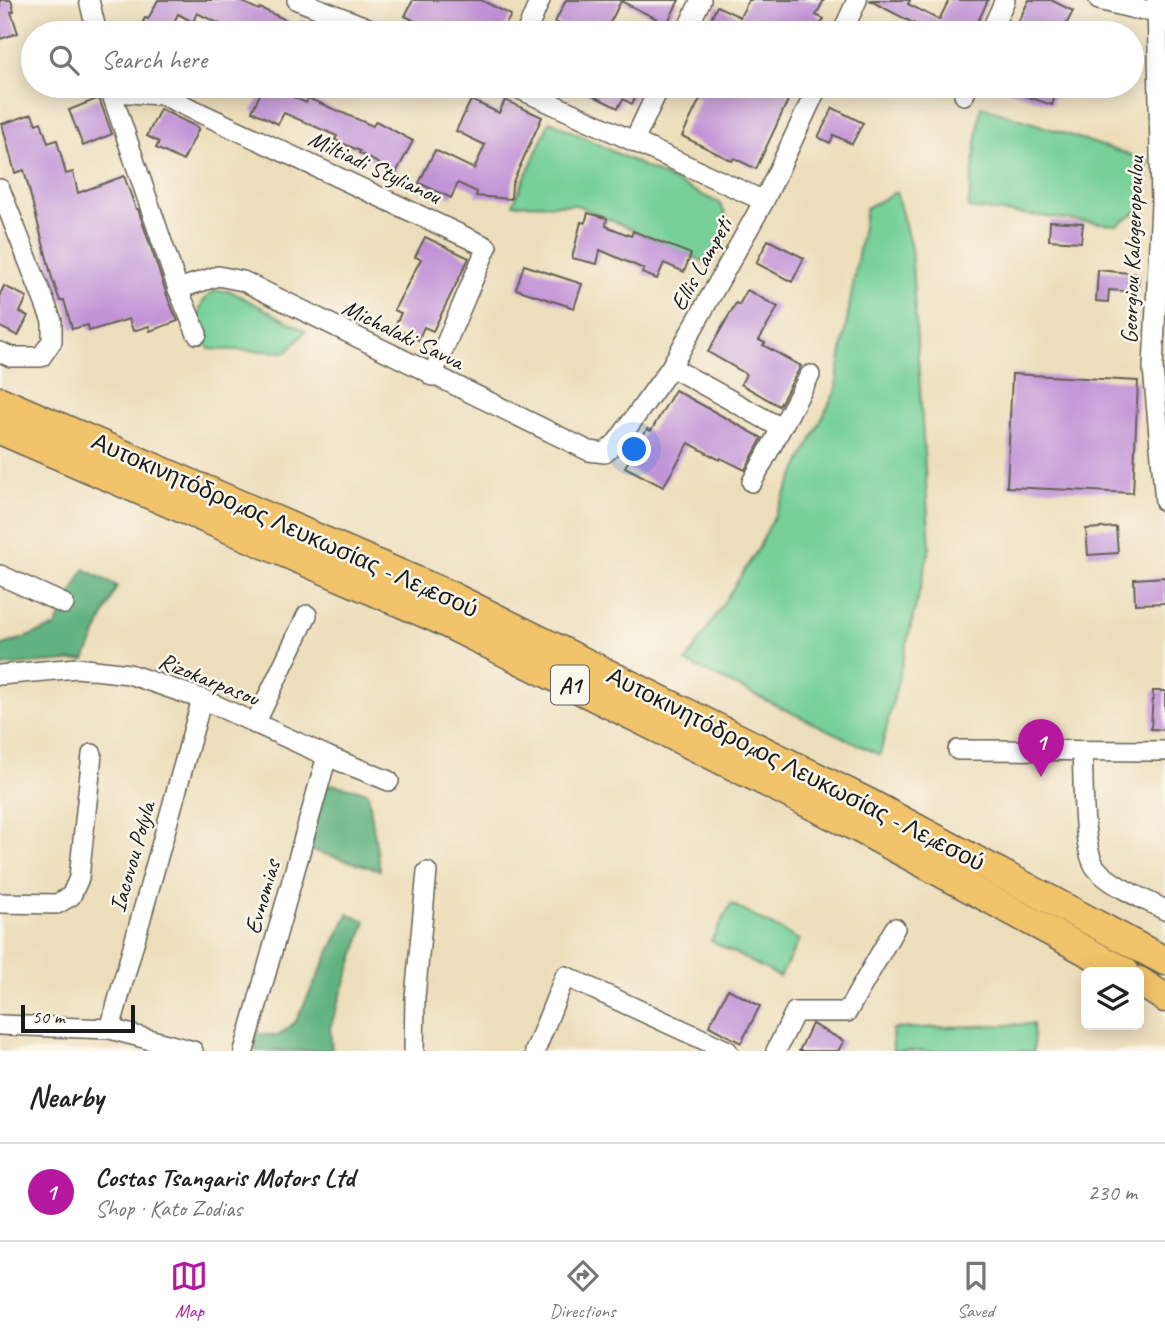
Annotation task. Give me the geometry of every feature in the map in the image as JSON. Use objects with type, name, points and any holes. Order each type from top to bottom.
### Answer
[{"type":"highway","points":[[0,383],[309,524],[449,595]]},
{"type":"highway","name":"Αυτοκινητόδρομος Λευκωσίας - Λεμεσού","points":[[0,401],[449,595],[869,803],[1157,955]]},
{"type":"highway","name":"Αυτοκινητόδρομος Λευκωσίας - Λεμεσού","points":[[0,430],[438,619],[860,829],[1116,967]]},
{"type":"highway","points":[[1144,984],[1165,996]]},
{"type":"street","points":[[89,0],[94,21]]},
{"type":"street","points":[[297,0],[351,21]]},
{"type":"street","points":[[531,21],[540,0]]},
{"type":"street","points":[[691,21],[701,0]]},
{"type":"street","points":[[995,21],[1005,0]]},
{"type":"street","points":[[1099,0],[1135,9],[1157,5]]},
{"type":"street","points":[[847,21],[855,1]]},
{"type":"street","name":"Georgiou Kalogeropoulou","points":[[1157,5],[1161,203],[1153,368],[1165,502]]},
{"type":"street","points":[[113,98],[178,289],[197,334]]},
{"type":"street","name":"Miltiadi Stylianou","points":[[168,98],[487,247],[432,376]]},
{"type":"street","points":[[539,98],[764,201]]},
{"type":"street","points":[[634,141],[654,98]]},
{"type":"street","name":"Ellis Lampeti","points":[[605,453],[617,442],[671,367],[764,201],[812,98]]},
{"type":"street","points":[[0,189],[52,321],[52,341],[41,357],[11,357],[0,352]]},
{"type":"street","name":"Michalaki Savva","points":[[178,289],[218,276],[243,281],[589,451],[605,453]]},
{"type":"street","points":[[671,367],[781,428]]},
{"type":"street","points":[[752,482],[810,375]]},
{"type":"street","points":[[0,575],[64,604]]},
{"type":"street","points":[[255,724],[307,615]]},
{"type":"street","name":"Rizokarpasou","points":[[0,676],[77,668],[129,674],[202,699],[389,781]]},
{"type":"street","name":"Iacovou Polyla","points":[[110,1029],[202,699]]},
{"type":"street","points":[[958,750],[1165,751]]},
{"type":"street","points":[[1082,751],[1087,841],[1096,868],[1105,876],[1165,910]]},
{"type":"street","points":[[0,903],[57,904],[71,896],[79,878],[92,754]]},
{"type":"street","name":"Evnomias","points":[[244,1051],[327,756]]},
{"type":"street","points":[[414,1051],[415,997],[427,872]]},
{"type":"street","points":[[776,1051],[795,1012],[847,1012],[895,928]]},
{"type":"street","points":[[536,1051],[565,976],[728,1051]]},
{"type":"street","points":[[0,1025],[110,1029],[193,1051]]},
{"type":"green space","points":[[981,106],[1148,161],[1141,209],[1116,225],[968,208]]},
{"type":"green space","points":[[550,121],[719,203],[729,227],[725,241],[711,265],[577,205],[513,204]]},
{"type":"green space","points":[[896,192],[911,248],[930,547],[880,755],[686,662],[758,549],[835,392],[866,208]]},
{"type":"green space","points":[[215,291],[230,291],[306,331],[287,352],[209,349],[199,317],[202,303]]},
{"type":"green space","points":[[84,569],[117,586],[85,660],[0,666],[0,646],[55,627]]},
{"type":"green space","points":[[331,784],[368,792],[380,870],[307,849],[323,791]]},
{"type":"green space","points":[[731,904],[799,940],[780,977],[711,941]]},
{"type":"green space","points":[[348,914],[366,921],[330,1028],[332,1051],[256,1051],[253,1033],[278,1036],[296,1021]]},
{"type":"green space","points":[[1033,1024],[1034,1051],[893,1051],[892,1029]]},
{"type":"building","points":[[0,0],[11,0],[14,11],[11,12],[18,33],[0,39]]},
{"type":"building","points":[[158,0],[238,0],[288,21],[214,21],[197,13],[193,21],[178,14],[175,21],[143,21],[145,18],[148,19]]},
{"type":"building","points":[[413,0],[481,0],[511,15],[508,21],[415,21],[405,16]]},
{"type":"building","points":[[566,0],[679,0],[668,21],[661,21],[621,1],[611,21],[556,21]]},
{"type":"building","points":[[749,0],[824,0],[816,15],[824,19],[823,21],[710,21],[717,6],[740,17]]},
{"type":"building","points":[[869,0],[910,0],[908,4],[939,20],[949,0],[988,0],[978,21],[909,21]]},
{"type":"building","points":[[1029,0],[1051,0],[1073,11],[1068,21],[1018,21]]},
{"type":"building","points":[[99,98],[112,134],[83,146],[69,110]]},
{"type":"building","points":[[258,98],[296,98],[306,103],[308,98],[373,126],[376,121],[413,141],[396,173],[359,153],[360,151],[335,140],[337,136],[284,113],[278,124],[252,111]]},
{"type":"building","points":[[598,98],[635,98],[632,104],[623,99],[618,108]]},
{"type":"building","points":[[698,98],[789,98],[756,169],[734,158],[732,161],[682,136],[700,99]]},
{"type":"building","points":[[1031,98],[1054,98],[1052,105]]},
{"type":"building","points":[[471,100],[499,113],[505,100],[542,117],[512,184],[511,199],[476,196],[477,192],[458,183],[451,198],[419,183],[435,150],[474,169],[485,145],[456,131]]},
{"type":"building","points":[[833,108],[863,123],[852,144],[834,135],[830,143],[818,137]]},
{"type":"building","points":[[160,109],[199,128],[183,161],[156,148],[159,142],[147,136]]},
{"type":"building","points":[[32,114],[36,124],[41,122],[48,143],[57,140],[66,174],[73,172],[78,193],[124,176],[178,321],[150,331],[149,326],[133,331],[129,319],[89,331],[88,325],[72,329],[64,300],[60,301],[52,278],[24,170],[15,173],[2,124]]},
{"type":"building","points":[[588,213],[607,218],[606,226],[631,236],[633,231],[691,254],[684,272],[664,263],[657,279],[642,273],[644,269],[600,250],[597,264],[572,258],[581,222],[585,223]]},
{"type":"building","points":[[1050,221],[1083,223],[1081,242],[1049,240]]},
{"type":"building","points":[[425,237],[469,258],[433,331],[424,327],[418,340],[394,328],[401,313],[394,310],[421,259],[415,257]]},
{"type":"building","points":[[768,240],[804,258],[792,282],[756,263]]},
{"type":"building","points":[[524,265],[582,284],[574,308],[516,289]]},
{"type":"building","points":[[1098,270],[1139,274],[1137,292],[1109,290],[1108,302],[1096,301]]},
{"type":"building","points":[[4,286],[27,297],[20,312],[28,316],[18,336],[0,327],[0,294]]},
{"type":"building","points":[[747,290],[778,307],[759,340],[765,343],[763,345],[801,366],[779,406],[741,384],[746,374],[708,352],[736,303],[739,305]]},
{"type":"building","points":[[1012,374],[1138,381],[1133,493],[1007,487]]},
{"type":"building","points":[[675,390],[762,438],[745,470],[689,443],[663,487],[625,467],[647,429],[651,431]]},
{"type":"building","points":[[1116,527],[1118,553],[1088,555],[1086,529]]},
{"type":"building","points":[[1165,577],[1165,603],[1135,604],[1134,579]]},
{"type":"building","points":[[1153,691],[1165,691],[1165,730],[1151,729]]},
{"type":"building","points":[[728,989],[760,1006],[741,1043],[709,1026]]},
{"type":"building","points":[[812,1024],[844,1041],[838,1051],[799,1051]]},
{"type":"place","name":"Costas Tsangaris Motors Ltd","points":[[1041,777]]}]
